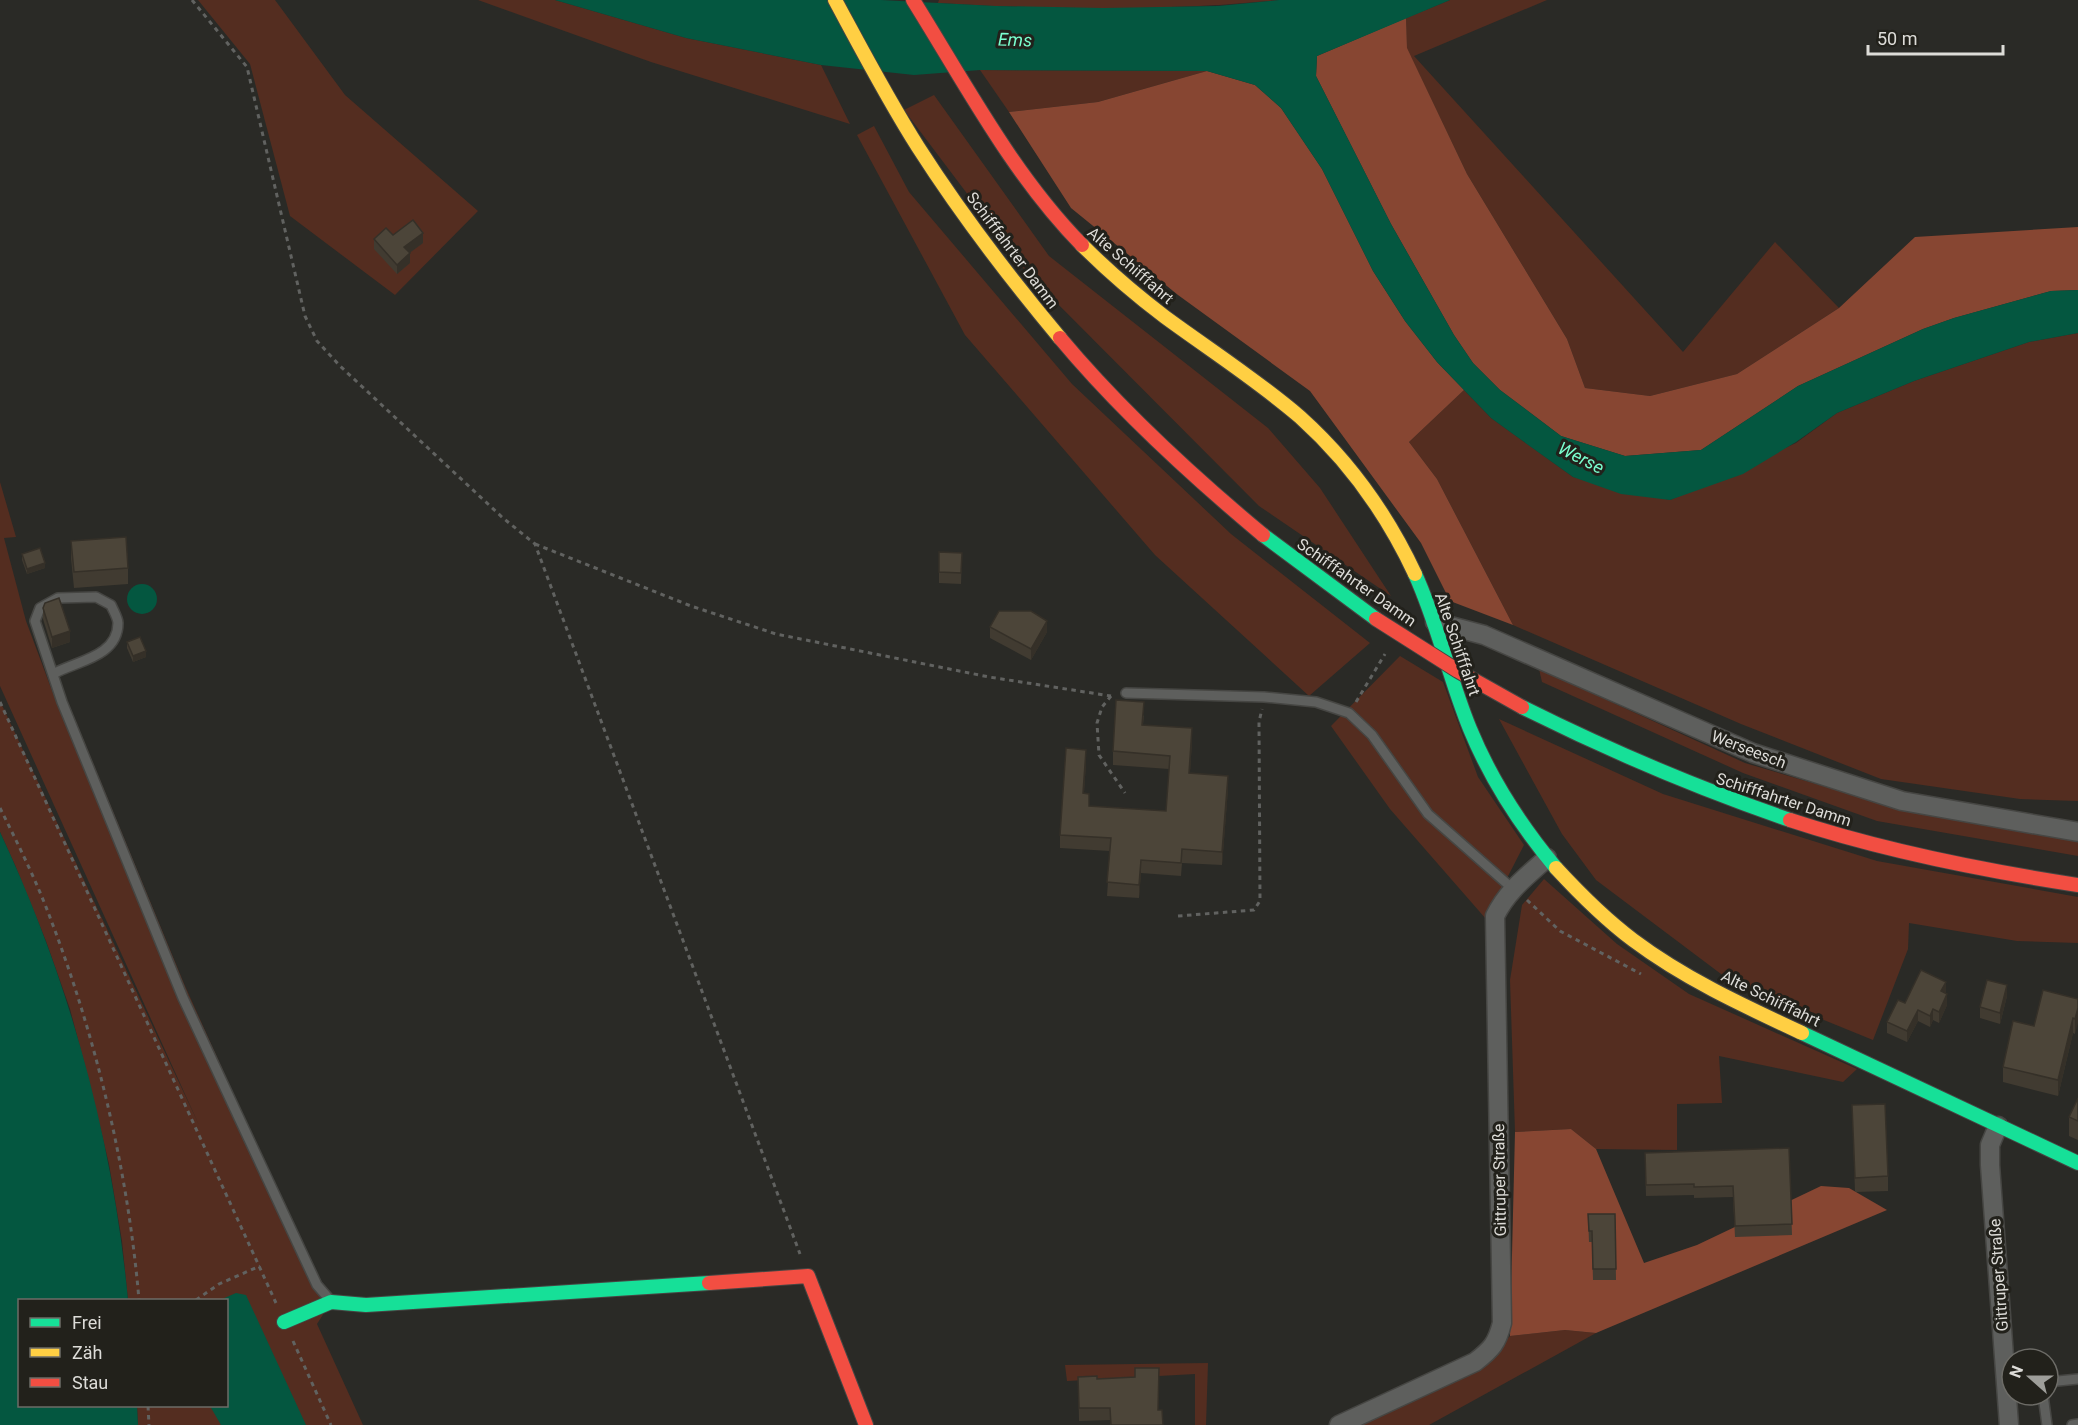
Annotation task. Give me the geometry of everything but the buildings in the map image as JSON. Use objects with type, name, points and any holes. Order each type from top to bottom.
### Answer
[{"type":"main road","name":"Schifffahrter Damm","points":[[835,0],[849,28],[939,179],[983,241],[1076,357],[1152,435],[1218,497],[1295,559],[1376,619],[1458,671],[1522,707],[1612,752],[1699,788],[1822,831],[1882,848],[1956,864],[2078,885]]},
{"type":"main road","name":"Alte Schifffahrt","points":[[913,0],[997,134],[1044,201],[1074,237],[1124,284],[1177,327],[1246,374],[1285,405],[1322,439],[1354,474],[1399,540],[1416,574],[1435,622],[1462,711],[1497,784],[1521,823],[1547,858],[1578,893],[1635,942],[1674,968],[1736,1000],[2078,1163]]},
{"type":"main road","points":[[285,1322],[331,1302],[366,1305],[808,1276],[866,1425]]},
{"type":"street","name":"Werseesch","points":[[1435,622],[1484,635],[1753,753],[1902,801],[2078,832]]},
{"type":"street","name":"Gittruper Straße","points":[[1339,1425],[1475,1362],[1490,1350],[1498,1339],[1502,1323],[1495,916],[1502,902],[1513,889],[1547,858]]},
{"type":"street","name":"Gittruper Straße","points":[[1998,1126],[1990,1145],[1990,1165],[2009,1425]]},
{"type":"lane","points":[[53,674],[96,656],[113,642],[118,622],[111,605],[96,597],[58,598],[40,608],[35,621],[62,702],[183,998],[317,1284],[331,1302]]},
{"type":"lane","points":[[1125,693],[1264,697],[1316,702],[1349,713],[1372,735],[1428,814],[1513,889]]},
{"type":"lane","points":[[2060,1381],[2078,1379]]},
{"type":"lane","points":[[2045,1407],[2047,1425]]},
{"type":"lane","points":[[2072,1425],[2078,1424]]},
{"type":"path","points":[[192,0],[247,67],[305,316],[317,341],[340,366],[434,454],[503,518],[535,544],[690,606],[776,634],[989,677],[1110,696],[1125,693]]},
{"type":"path","points":[[535,544],[808,1276]]},
{"type":"path","points":[[1349,713],[1384,656]]},
{"type":"path","points":[[1110,696],[1102,707],[1097,723],[1099,755],[1125,792]]},
{"type":"path","points":[[1178,916],[1254,910],[1260,902],[1259,722],[1264,697]]},
{"type":"path","points":[[0,702],[331,1425]]},
{"type":"path","points":[[0,808],[51,919],[87,1028],[112,1123],[121,1169],[139,1299]]},
{"type":"path","points":[[197,1299],[219,1284],[260,1266]]},
{"type":"path","points":[[148,1407],[149,1425]]},
{"type":"shaded area","points":[[198,0],[275,0],[345,95],[478,211],[395,295],[290,216],[250,64]]},
{"type":"shaded area","points":[[478,0],[555,0],[686,38],[821,65],[850,124],[651,62]]},
{"type":"shaded area","points":[[939,0],[1279,0],[1151,8],[1066,8],[938,3]]},
{"type":"shaded area","points":[[1450,0],[1547,0],[1414,56],[1683,352],[1775,242],[1839,308],[1737,374],[1650,396],[1585,388],[1567,339],[1467,174],[1411,57],[1407,58],[1406,18]]},
{"type":"shaded area","points":[[1406,18],[1407,48],[1467,174],[1567,339],[1585,388],[1650,396],[1737,374],[1839,308],[1915,237],[2078,227],[2078,290],[2051,291],[1923,329],[1798,386],[1701,450],[1625,456],[1561,436],[1500,390],[1473,363],[1454,335],[1391,224],[1316,76],[1317,56]]},
{"type":"shaded area","points":[[980,70],[1207,71],[1098,102],[1009,112]]},
{"type":"shaded area","points":[[1207,71],[1255,85],[1281,108],[1322,169],[1373,271],[1405,321],[1437,362],[1464,390],[1409,442],[1437,479],[1513,625],[1450,601],[1421,543],[1310,391],[1178,295],[1071,208],[1009,112],[1098,102]]},
{"type":"shaded area","points":[[934,95],[1049,256],[1268,428],[1320,488],[1391,596],[1259,506],[1027,273],[904,110]]},
{"type":"shaded area","points":[[874,126],[909,192],[1072,384],[1231,534],[1370,643],[1309,696],[1155,555],[965,335],[857,135]]},
{"type":"shaded area","points":[[2078,333],[2078,801],[2020,799],[1881,779],[1741,724],[1513,625],[1437,479],[1409,442],[1464,390],[1491,418],[1573,477],[1670,500],[1796,443],[1837,413],[1914,381],[2029,342]]},
{"type":"shaded area","points":[[0,482],[16,537],[4,538],[26,621],[57,704],[67,700],[185,986],[324,1295],[331,1302],[317,1324],[363,1425],[138,1425],[137,1407],[228,1407],[228,1299],[128,1299],[122,1241],[109,1164],[70,1009],[46,941],[0,832],[0,701],[199,1125],[0,686]]},
{"type":"shaded area","points":[[1400,656],[1443,682],[1478,777],[1524,845],[1486,919],[1390,809],[1331,726]]},
{"type":"shaded area","points":[[1539,669],[1745,763],[1901,809],[2078,839],[2078,856],[1877,821],[1743,773],[1542,682]]},
{"type":"shaded area","points":[[1499,719],[1663,794],[1877,861],[2078,897],[2078,943],[2017,941],[1909,923],[1908,949],[1873,1040],[1733,983],[1596,880],[1562,834]]},
{"type":"shaded area","points":[[1544,879],[1617,944],[1689,994],[1857,1069],[1843,1082],[1719,1056],[1722,1103],[1677,1104],[1677,1150],[1596,1149],[1571,1129],[1515,1132],[1510,980],[1522,905]]},
{"type":"shaded area","points":[[1571,1129],[1596,1149],[1644,1263],[1697,1245],[1821,1186],[1849,1188],[1887,1210],[1596,1333],[1565,1330],[1510,1336],[1515,1132]]},
{"type":"shaded area","points":[[1565,1330],[1596,1333],[1429,1425],[1361,1425],[1474,1373],[1510,1336]]},
{"type":"shaded area","points":[[1208,1363],[1206,1425],[1195,1425],[1195,1374],[1067,1381],[1065,1365]]},
{"type":"water","points":[[555,0],[881,0],[996,6],[1103,8],[1218,6],[1279,0],[1450,0],[1317,56],[1316,76],[1391,224],[1454,335],[1473,363],[1500,390],[1561,436],[1625,456],[1701,450],[1798,386],[1923,329],[2051,291],[2078,290],[2078,333],[2029,342],[1914,381],[1837,413],[1796,442],[1743,474],[1670,500],[1621,494],[1573,477],[1513,434],[1491,418],[1437,362],[1405,321],[1373,271],[1322,169],[1281,108],[1255,85],[1207,71],[980,70],[914,75],[821,65],[686,38]]},
{"type":"water","points":[[142,584],[153,588],[157,599],[153,610],[142,614],[131,610],[127,599],[131,588]]},
{"type":"water","points":[[0,832],[47,944],[84,1061],[111,1180],[128,1299],[18,1299],[18,1407],[137,1407],[138,1425],[0,1425]]},
{"type":"water","points":[[236,1293],[246,1295],[306,1425],[221,1425],[211,1407],[228,1407],[228,1299],[222,1299]]},
{"type":"traffic: fast","points":[[1263,535],[1376,619]]},
{"type":"traffic: fast","points":[[1415,574],[1478,748],[1508,802],[1556,868]]},
{"type":"traffic: fast","points":[[1522,707],[1654,768],[1790,820]]},
{"type":"traffic: fast","points":[[1802,1033],[2078,1163]]},
{"type":"traffic: fast","points":[[284,1322],[331,1302],[366,1305],[709,1283]]},
{"type":"traffic: slow","points":[[835,0],[875,75],[934,172],[986,245],[1060,338]]},
{"type":"traffic: slow","points":[[1082,245],[1143,300],[1267,390],[1318,434],[1351,470],[1379,510],[1415,574]]},
{"type":"traffic: slow","points":[[1556,868],[1603,915],[1653,954],[1715,991],[1802,1033]]},
{"type":"traffic: jam","points":[[913,0],[1012,159],[1057,218],[1082,245]]},
{"type":"traffic: jam","points":[[1060,338],[1107,391],[1157,441],[1263,535]]},
{"type":"traffic: jam","points":[[1376,619],[1458,671],[1522,707]]},
{"type":"traffic: jam","points":[[1790,820],[1861,841],[1932,858],[2078,885]]},
{"type":"traffic: jam","points":[[709,1283],[808,1276],[866,1425]]},
{"type":"water label","name":"Ems","points":[[1015,40]]},
{"type":"water label","name":"Werse","points":[[1581,458]]}]
